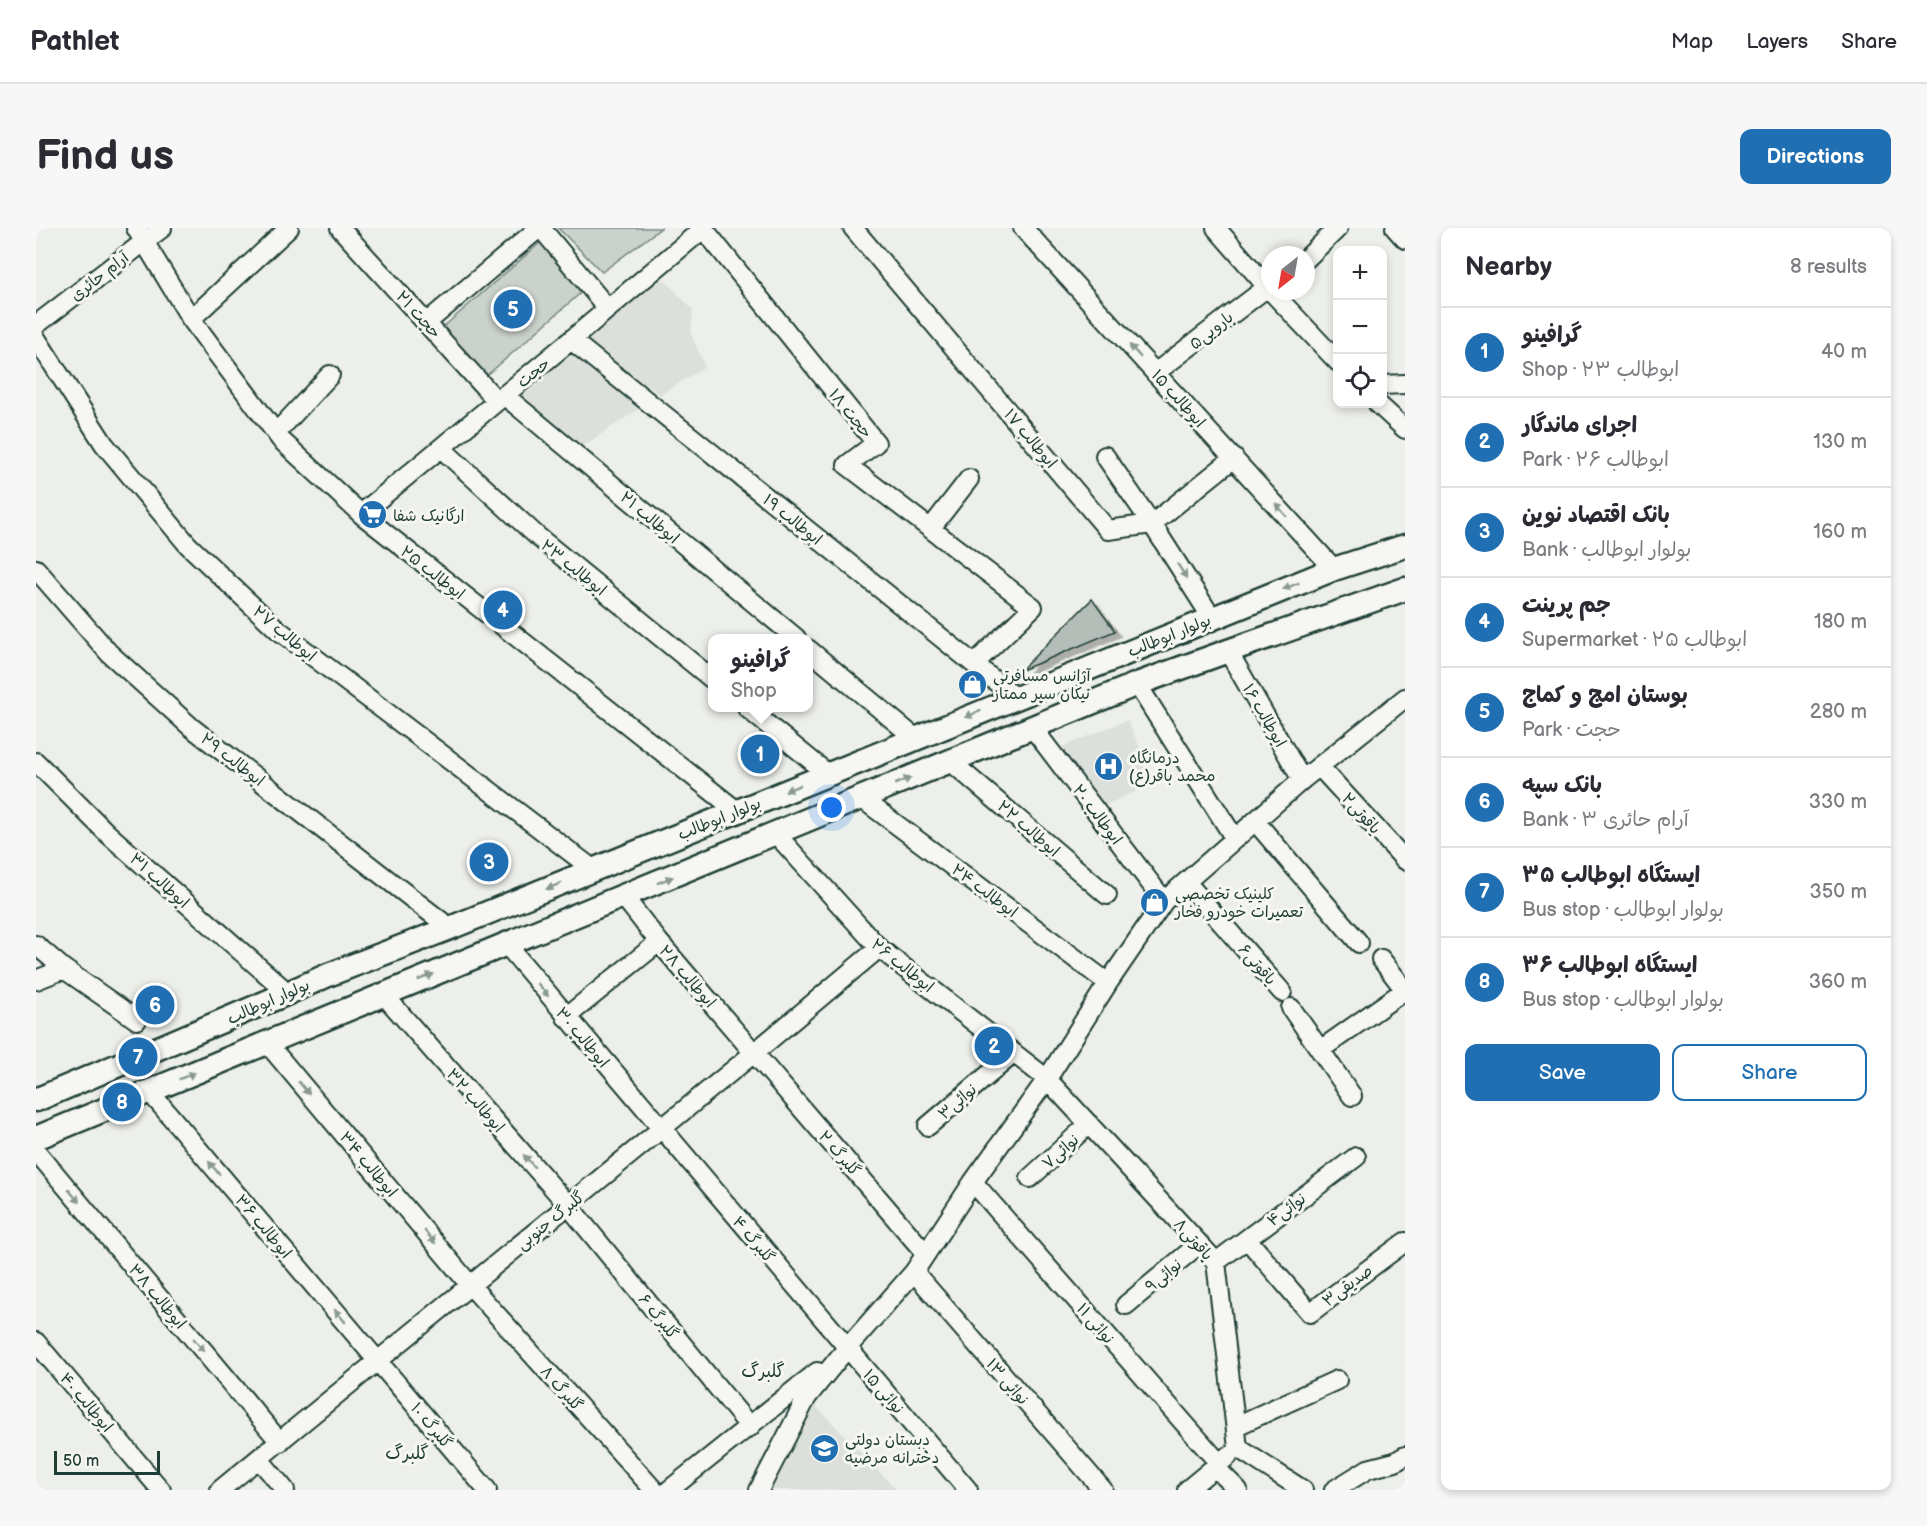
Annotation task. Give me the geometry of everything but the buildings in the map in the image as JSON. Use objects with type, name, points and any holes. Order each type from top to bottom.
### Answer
[{"type":"main road","name":"بولوار ابوطالب","points":[[36,1100],[328,975],[594,870],[1096,664],[1334,569],[1405,546]]},
{"type":"main road","name":"بولوار ابوطالب","points":[[36,1138],[1137,684],[1405,589]]},
{"type":"main road","points":[[1096,664],[1109,696]]},
{"type":"main road","points":[[328,975],[325,985],[327,998],[340,1013]]},
{"type":"street","name":"آرام حائری","points":[[36,325],[140,234],[162,228]]},
{"type":"street","points":[[191,319],[289,228]]},
{"type":"street","name":"حجت ۲۱","points":[[340,228],[426,323],[500,398]]},
{"type":"street","points":[[426,323],[540,228],[608,309]]},
{"type":"street","name":"حجت","points":[[360,514],[703,228]]},
{"type":"street","name":"حجت ۱۸","points":[[703,228],[876,443],[847,465],[1033,607],[974,664]]},
{"type":"street","name":"ابوطالب ۱۷","points":[[853,228],[1108,530],[1152,524]]},
{"type":"street","name":"ابوطالب ۱۵","points":[[1023,228],[1334,569]]},
{"type":"street","points":[[1315,250],[1338,228]]},
{"type":"street","points":[[1395,228],[1405,239]]},
{"type":"street","points":[[1223,230],[1261,277]]},
{"type":"street","name":"ابوطالب ۲۵","points":[[140,234],[191,319],[281,440],[360,514],[737,811]]},
{"type":"street","name":"بارویی۵","points":[[1155,373],[1261,295]]},
{"type":"street","points":[[1281,300],[1333,357]]},
{"type":"street","name":"ابوطالب ۲۷","points":[[36,338],[104,444],[188,545],[277,629],[594,870]]},
{"type":"street","name":"ابوطالب ۱۹","points":[[571,340],[1015,697]]},
{"type":"street","points":[[276,433],[330,375]]},
{"type":"street","points":[[1387,385],[1405,384]]},
{"type":"street","name":"ابوطالب ۲۱","points":[[500,398],[790,634]]},
{"type":"street","points":[[1382,408],[1405,429]]},
{"type":"street","name":"ابوطالب ۲۳","points":[[441,448],[537,536],[708,676]]},
{"type":"street","points":[[1105,456],[1212,618]]},
{"type":"street","points":[[1152,524],[1234,458]]},
{"type":"street","points":[[931,528],[969,479]]},
{"type":"street","name":"ابوطالب ۲۹","points":[[36,569],[109,653],[191,727],[450,928]]},
{"type":"street","name":"ابوطالب ۱۶","points":[[1228,651],[1302,780]]},
{"type":"street","points":[[813,653],[915,738]]},
{"type":"street","points":[[1137,684],[1234,839]]},
{"type":"street","points":[[759,1490],[807,1396],[914,1272],[973,1182],[1047,1079],[1164,901],[1302,780],[1405,698]]},
{"type":"street","points":[[752,712],[828,774]]},
{"type":"street","name":"ابوطالب ۲۰","points":[[1032,728],[1164,901]]},
{"type":"street","name":"ابوطالب ۲۲","points":[[950,761],[1107,895]]},
{"type":"street","name":"ابوطالب ۳۱","points":[[36,762],[107,833],[288,993]]},
{"type":"street","name":"یاقوتی۲","points":[[1319,766],[1405,860]]},
{"type":"street","name":"ابوطالب ۲۴","points":[[861,798],[1108,983]]},
{"type":"street","points":[[1255,821],[1359,943]]},
{"type":"street","name":"ابوطالب ۲۶","points":[[776,834],[879,948],[1047,1079]]},
{"type":"street","name":"یاقوتی۶","points":[[1186,882],[1286,1000],[1352,1096]]},
{"type":"street","name":"ابوطالب ۲۸","points":[[624,897],[659,942],[754,1053]]},
{"type":"street","points":[[566,1017],[659,942]]},
{"type":"street","name":"ابوطالب ۳۰","points":[[506,944],[661,1129]]},
{"type":"street","points":[[36,945],[64,969],[137,1020]]},
{"type":"street","name":"گلبرگ جنوبی","points":[[220,1490],[879,948]]},
{"type":"street","points":[[1320,1050],[1405,990],[1381,958]]},
{"type":"street","points":[[36,980],[64,969]]},
{"type":"street","name":"ابوطالب ۳۲","points":[[384,995],[568,1205]]},
{"type":"street","name":"ابوطالب ۳۴","points":[[267,1043],[470,1285]]},
{"type":"street","name":"گلبرگ ۲","points":[[754,1053],[926,1254]]},
{"type":"street","name":"نوائی۳","points":[[928,1126],[1014,1053]]},
{"type":"street","name":"یاقوتی۸","points":[[1047,1079],[1216,1262],[1238,1448]]},
{"type":"street","name":"ابوطالب ۳۶","points":[[149,1091],[378,1361]]},
{"type":"street","name":"نوائی۷","points":[[1030,1178],[1089,1124]]},
{"type":"street","name":"گلبرگ ۴","points":[[661,1129],[847,1348]]},
{"type":"street","name":"ابوطالب ۳۸","points":[[36,1151],[280,1442]]},
{"type":"street","name":"نوائی۴","points":[[1216,1262],[1356,1156]]},
{"type":"street","name":"نوائی ۱۱","points":[[973,1182],[1238,1490]]},
{"type":"street","name":"گلبرگ ۶","points":[[568,1205],[750,1427]]},
{"type":"street","name":"صدیقی۳","points":[[1247,1239],[1310,1313],[1405,1242]]},
{"type":"street","name":"نوائی۹","points":[[1126,1305],[1199,1244]]},
{"type":"street","name":"نوائی ۱۳","points":[[914,1272],[1103,1490]]},
{"type":"street","name":"گلبرگ ۸","points":[[470,1285],[654,1490]]},
{"type":"street","name":"ابوطالب ۴۰","points":[[36,1342],[161,1490]]},
{"type":"street","points":[[669,1490],[847,1348]]},
{"type":"street","name":"نوائی ۱۵","points":[[847,1348],[968,1490]]},
{"type":"street","name":"گلبرگ ۱۰","points":[[378,1361],[487,1490]]},
{"type":"street","points":[[1236,1426],[1337,1380]]},
{"type":"street","points":[[1187,1490],[1238,1448],[1303,1490]]},
{"type":"street","points":[[1334,1490],[1368,1469],[1395,1462],[1405,1456]]},
{"type":"street","points":[[259,1459],[285,1490]]},
{"type":"shaded area","points":[[558,228],[661,228],[602,272]]},
{"type":"shaded area","points":[[541,242],[584,290],[485,377],[442,328]]},
{"type":"shaded area","points":[[661,276],[693,310],[691,334],[705,367],[660,395],[582,339]]},
{"type":"shaded area","points":[[572,350],[640,408],[579,449],[514,394]]},
{"type":"shaded area","name":"درمانگاه محمد باقر(ع)","points":[[1127,720],[1156,782],[1100,808],[1057,749]]},
{"type":"shaded area","name":"دبستان دولتی دخترانه مرضیه","points":[[815,1405],[897,1490],[770,1490]]},
{"type":"place","name":"بوستان امج و کماج","points":[[513,309]]},
{"type":"place","name":"ارگانیک شفا","points":[[372,515]]},
{"type":"place","name":"جم پرینت","points":[[503,610]]},
{"type":"place","name":"آژانس مسافرتی نیکان سیر ممتاز","points":[[972,684]]},
{"type":"place","name":"گرافینو","points":[[760,754]]},
{"type":"place","name":"درمانگاه محمد باقر(ع)","points":[[1108,766]]},
{"type":"place","name":"بانک اقتصاد نوین","points":[[489,862]]},
{"type":"place","name":"کلینیک تخصصی تعمیرات خودرو فخار","points":[[1154,902]]},
{"type":"place","name":"بانک سپه","points":[[155,1005]]},
{"type":"place","name":"اجرای ماندگار","points":[[994,1046]]},
{"type":"place","name":"ایستگاه ابوطالب ۳۵","points":[[138,1057]]},
{"type":"place","name":"ایستگاه ابوطالب ۳۶","points":[[122,1102]]},
{"type":"place","name":"دبستان دولتی دخترانه مرضیه","points":[[824,1448]]},
{"type":"district","name":"گلبرگ","points":[[763,1371]]},
{"type":"district","name":"گلبرگ","points":[[407,1453]]}]
